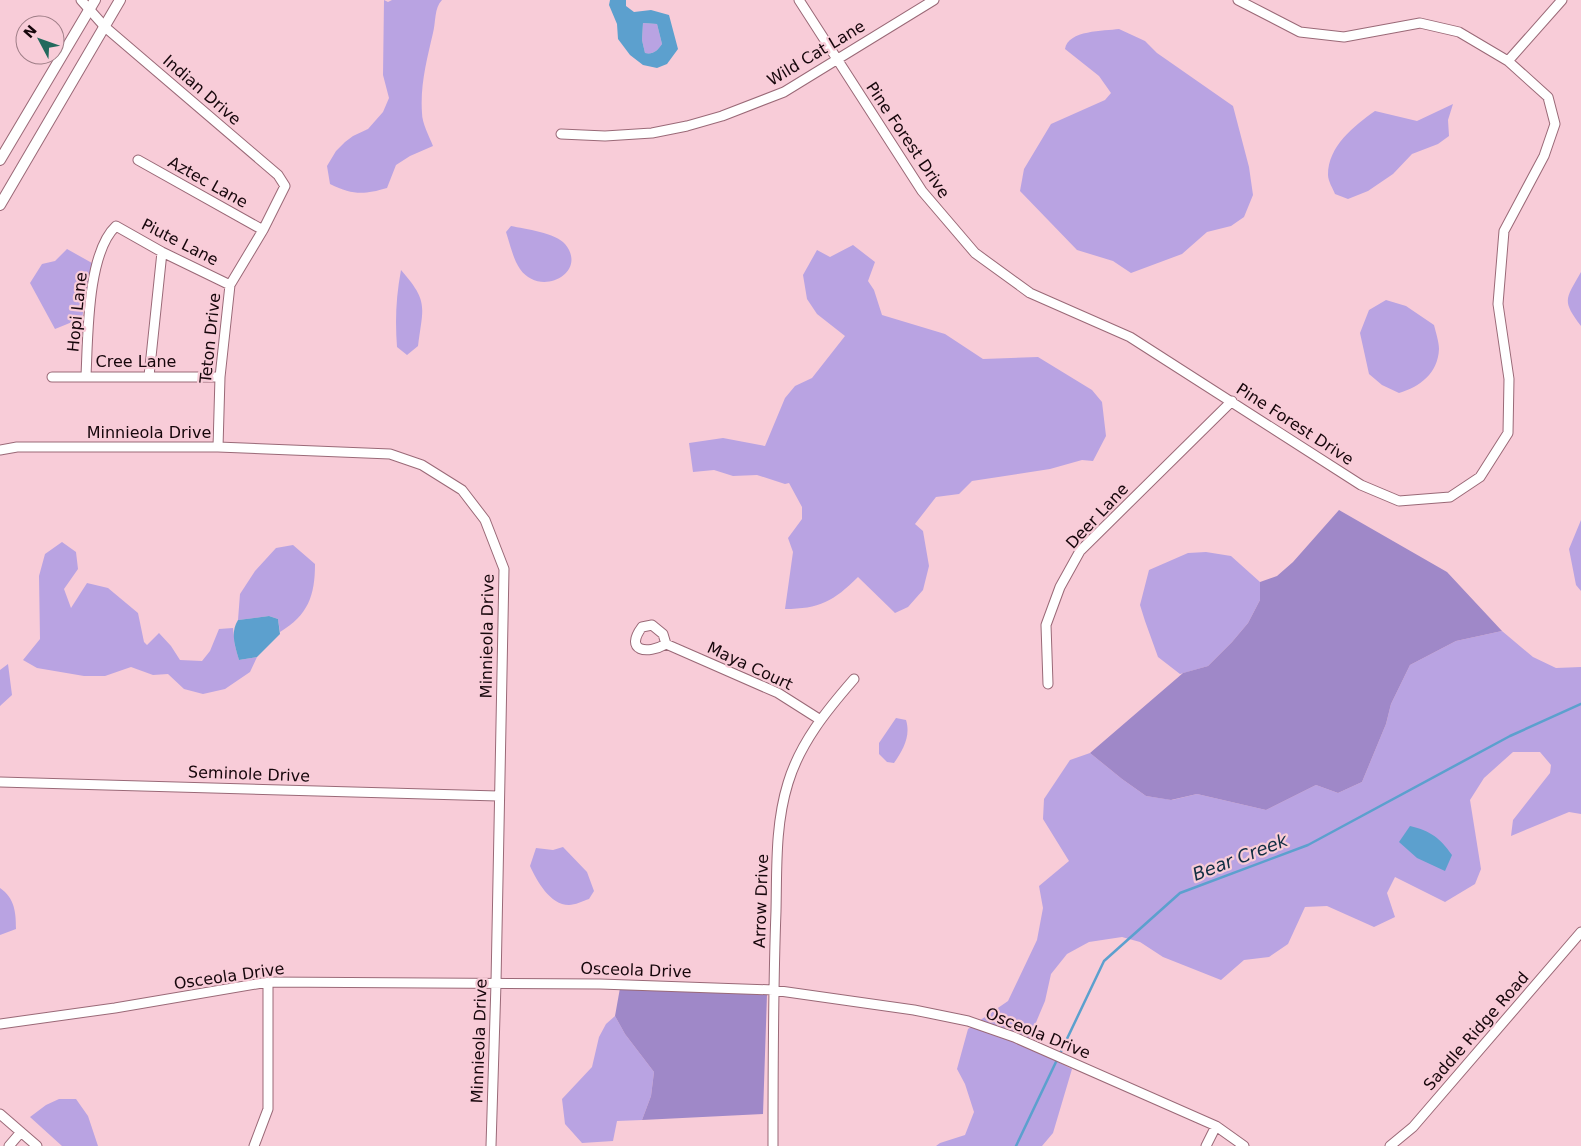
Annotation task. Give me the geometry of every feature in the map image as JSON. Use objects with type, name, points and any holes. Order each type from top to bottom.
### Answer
[{"type":"main road","points":[[0,205],[120,0]]},
{"type":"main road","points":[[0,160],[93,4]]},
{"type":"street","name":"Indian Drive","points":[[81,0],[93,4],[98,18],[105,27],[278,174],[285,186]]},
{"type":"street","name":"Pine Forest Drive","points":[[799,0],[922,192],[975,253],[1030,293],[1130,337],[1361,485],[1399,501],[1450,498],[1480,477],[1508,433],[1509,380],[1498,304],[1504,231],[1544,156],[1555,124],[1548,97],[1508,61]]},
{"type":"street","name":"Wild Cat Lane","points":[[561,134],[610,136],[652,133],[688,126],[722,116],[784,92],[934,0]]},
{"type":"street","points":[[1238,0],[1300,32],[1344,37],[1420,23],[1459,32],[1508,61],[1562,0]]},
{"type":"street","name":"Aztec Lane","points":[[138,160],[263,230]]},
{"type":"street","name":"Teton Drive","points":[[218,447],[220,377],[230,285],[263,230],[285,186]]},
{"type":"street","name":"Piute Lane","points":[[116,226],[162,252],[230,285]]},
{"type":"street","name":"Hopi Lane","points":[[86,376],[95,269],[109,233],[116,226]]},
{"type":"street","points":[[149,376],[162,252]]},
{"type":"street","name":"Cree Lane","points":[[52,377],[220,377]]},
{"type":"street","name":"Deer Lane","points":[[1048,684],[1046,625],[1060,586],[1080,551],[1232,401]]},
{"type":"street","name":"Minnieola Drive","points":[[0,450],[17,447],[218,447],[390,454],[422,464],[462,490],[485,520],[504,569],[491,1146]]},
{"type":"street","name":"Maya Court","points":[[666,644],[778,693],[820,719]]},
{"type":"street","name":"Arrow Drive","points":[[773,1146],[773,990],[778,835],[788,783],[820,719],[854,679]]},
{"type":"street","name":"Seminole Drive","points":[[0,782],[498,796]]},
{"type":"street","name":"Saddle Ridge Road","points":[[1390,1146],[1413,1127],[1581,932]]},
{"type":"street","points":[[254,1146],[268,1109],[268,982]]},
{"type":"street","name":"Osceola Drive","points":[[0,1024],[114,1008],[268,982],[600,984],[773,990],[914,1010],[968,1021],[1014,1037],[1216,1126],[1244,1146]]},
{"type":"street","points":[[0,1114],[37,1146]]},
{"type":"street","points":[[1206,1146],[1216,1126]]},
{"type":"street","points":[[9,1146],[21,1132]]},
{"type":"shaded area","points":[[384,0],[388,2],[392,0],[442,0],[436,11],[422,92],[422,117],[433,146],[410,156],[396,165],[387,188],[358,193],[330,184],[327,166],[336,151],[345,142],[368,129],[383,112],[389,98],[383,75]]},
{"type":"shaded area","points":[[643,23],[657,24],[662,44],[653,53],[645,53],[642,40]]},
{"type":"shaded area","points":[[1119,29],[1145,41],[1157,53],[1233,106],[1249,167],[1253,195],[1244,217],[1231,226],[1207,232],[1182,254],[1131,273],[1113,261],[1077,250],[1020,191],[1024,169],[1051,124],[1105,100],[1111,93],[1099,76],[1065,49],[1068,43],[1079,35]]},
{"type":"shaded area","points":[[1453,104],[1448,120],[1449,136],[1438,144],[1412,154],[1393,174],[1368,191],[1348,199],[1335,194],[1328,175],[1332,155],[1351,130],[1367,117],[1375,111],[1417,121]]},
{"type":"shaded area","points":[[511,226],[540,232],[561,240],[571,255],[571,264],[567,272],[559,278],[549,281],[539,281],[529,277],[520,269],[515,261],[506,232]]},
{"type":"shaded area","points":[[853,245],[875,262],[868,281],[874,290],[882,315],[945,334],[983,359],[1038,357],[1092,390],[1102,402],[1106,436],[1093,461],[1082,460],[1050,469],[972,481],[959,494],[936,497],[915,524],[923,531],[929,566],[923,590],[908,607],[895,613],[858,577],[841,592],[825,602],[797,609],[785,609],[793,552],[788,538],[802,519],[802,507],[789,483],[785,484],[757,475],[733,476],[714,470],[693,472],[689,443],[723,438],[765,446],[785,398],[795,386],[812,378],[845,336],[817,314],[807,299],[803,275],[817,250],[830,257]]},
{"type":"shaded area","points":[[67,249],[92,263],[82,318],[55,329],[30,283],[42,264],[55,261]]},
{"type":"shaded area","points":[[401,270],[416,290],[422,305],[418,346],[407,355],[397,347],[396,308]]},
{"type":"shaded area","points":[[1581,272],[1581,326],[1570,310],[1568,299]]},
{"type":"shaded area","points":[[1386,300],[1406,306],[1434,325],[1439,343],[1438,358],[1431,372],[1421,383],[1399,393],[1382,385],[1369,374],[1360,333],[1369,310]]},
{"type":"shaded area","points":[[1339,510],[1447,572],[1502,631],[1456,641],[1410,665],[1391,704],[1386,724],[1362,782],[1338,793],[1316,785],[1266,810],[1197,794],[1171,800],[1146,796],[1090,753],[1183,673],[1208,666],[1248,623],[1260,600],[1260,582],[1277,576],[1293,562]]},
{"type":"shaded area","points":[[1581,520],[1581,591],[1576,585],[1569,549]]},
{"type":"shaded area","points":[[62,542],[76,552],[78,569],[64,589],[71,608],[87,583],[108,588],[138,613],[144,642],[147,645],[159,633],[180,660],[202,661],[210,651],[219,629],[233,628],[239,660],[257,657],[250,672],[225,689],[203,694],[184,689],[168,674],[153,675],[131,667],[105,676],[84,676],[37,668],[23,660],[40,639],[39,576],[45,554]]},
{"type":"shaded area","points":[[293,545],[315,564],[311,595],[303,611],[290,626],[280,632],[278,619],[269,616],[238,620],[240,594],[255,571],[276,548]]},
{"type":"shaded area","points":[[1206,552],[1231,556],[1260,582],[1260,600],[1248,623],[1208,666],[1180,674],[1158,657],[1140,605],[1149,570],[1188,553]]},
{"type":"shaded area","points":[[1502,631],[1533,657],[1556,668],[1581,667],[1581,814],[1569,812],[1511,836],[1513,820],[1550,773],[1551,765],[1540,752],[1513,752],[1484,778],[1470,800],[1481,869],[1475,884],[1445,902],[1395,877],[1387,893],[1395,917],[1374,927],[1327,906],[1305,907],[1288,944],[1269,957],[1244,960],[1221,980],[1163,957],[1140,942],[1122,937],[1089,942],[1067,954],[1051,974],[1045,1001],[1029,1039],[979,1021],[1008,1001],[1037,940],[1043,908],[1039,886],[1069,861],[1043,819],[1044,799],[1070,760],[1090,753],[1146,796],[1172,800],[1197,794],[1266,810],[1316,785],[1338,793],[1362,782],[1386,724],[1391,704],[1410,665],[1456,641]]},
{"type":"shaded area","points":[[8,664],[12,695],[0,706],[0,670]]},
{"type":"shaded area","points":[[896,718],[906,720],[907,737],[894,763],[887,762],[879,754],[879,743]]},
{"type":"shaded area","points":[[563,847],[587,872],[594,891],[589,899],[571,905],[562,904],[550,897],[540,885],[530,866],[536,848],[553,850]]},
{"type":"shaded area","points":[[0,888],[9,896],[14,906],[16,929],[0,935]]},
{"type":"shaded area","points":[[620,988],[767,994],[763,1114],[642,1120],[651,1096],[654,1072],[625,1034],[615,1016]]},
{"type":"shaded area","points":[[615,1016],[625,1034],[654,1072],[651,1096],[642,1120],[617,1121],[613,1141],[582,1143],[565,1124],[562,1099],[592,1067],[599,1037],[606,1024]]},
{"type":"shaded area","points":[[971,1027],[1013,1040],[1072,1069],[1053,1133],[1042,1146],[936,1146],[965,1135],[974,1112],[965,1084],[957,1069],[968,1029]]},
{"type":"shaded area","points":[[59,1099],[76,1099],[88,1116],[98,1146],[62,1146],[30,1117],[46,1105]]},
{"type":"water","points":[[610,0],[626,0],[626,6],[634,12],[651,10],[669,15],[678,49],[667,64],[657,68],[643,65],[630,55],[618,39],[617,24],[609,5]],"holes":[[[643,23],[657,24],[662,44],[655,51],[645,53],[642,40]]]},
{"type":"water","points":[[269,616],[278,619],[280,634],[257,657],[239,660],[234,635],[238,620]]},
{"type":"water","points":[[1410,826],[1429,833],[1448,849],[1452,855],[1445,871],[1417,858],[1399,842]]},
{"type":"waterway","name":"Bear Creek","points":[[1016,1146],[1104,961],[1180,893],[1308,845],[1510,736],[1581,704]]}]
